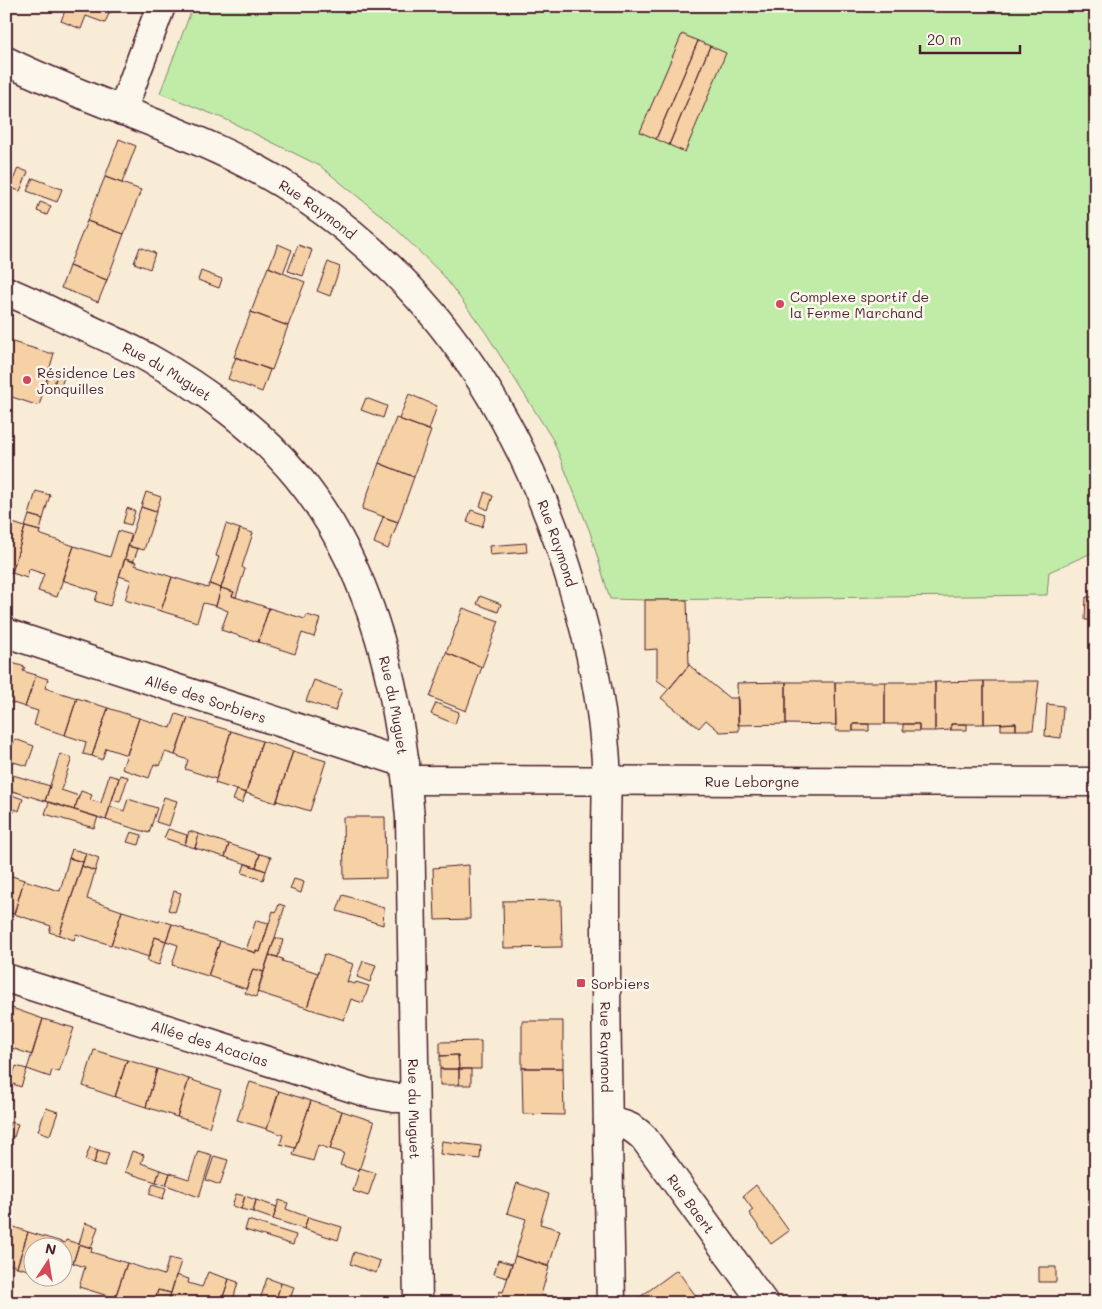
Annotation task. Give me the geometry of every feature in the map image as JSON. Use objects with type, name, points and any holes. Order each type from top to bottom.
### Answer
[{"type":"street","points":[[122,111],[162,6]]},
{"type":"street","name":"Rue Raymond","points":[[6,61],[58,85],[234,157],[294,191],[326,213],[371,248],[434,314],[463,352],[505,420],[518,446],[543,498],[561,547],[586,632],[598,689],[606,751],[611,1303]]},
{"type":"street","name":"Rue du Muguet","points":[[6,291],[130,348],[170,370],[242,421],[296,475],[324,512],[338,536],[370,608],[389,673],[406,771],[410,818],[418,1303]]},
{"type":"street","name":"Allée des Sorbiers","points":[[6,633],[406,771]]},
{"type":"street","name":"Rue Leborgne","points":[[406,771],[606,781],[1096,782]]},
{"type":"street","name":"Allée des Acacias","points":[[6,978],[368,1093],[394,1098],[414,1098]]},
{"type":"street","name":"Rue Baert","points":[[608,1123],[618,1123],[632,1127],[644,1138],[764,1303]]},
{"type":"green space","name":"Complexe sportif de la Ferme Marchand","points":[[193,6],[1096,6],[1096,551],[1049,572],[1047,595],[610,599],[590,532],[553,440],[486,333],[443,275],[388,221],[320,166],[227,120],[160,93]]},
{"type":"building","points":[[71,6],[112,6],[105,23],[86,16],[81,29],[61,21],[66,8],[70,9]]},
{"type":"building","points":[[682,34],[698,41],[656,139],[640,132]]},
{"type":"building","points":[[698,41],[710,46],[669,145],[656,139]]},
{"type":"building","points":[[710,46],[726,53],[685,152],[669,145]]},
{"type":"building","points":[[119,139],[136,146],[122,183],[105,177]]},
{"type":"building","points":[[18,168],[28,172],[20,191],[10,188]]},
{"type":"building","points":[[105,177],[141,190],[124,234],[87,221]]},
{"type":"building","points":[[33,178],[62,189],[57,202],[27,191]]},
{"type":"building","points":[[40,202],[51,206],[47,215],[37,211]]},
{"type":"building","points":[[87,221],[124,234],[107,280],[69,266]]},
{"type":"building","points":[[278,244],[292,250],[283,273],[269,267]]},
{"type":"building","points":[[298,245],[312,250],[303,276],[288,271]]},
{"type":"building","points":[[140,247],[155,253],[150,269],[134,263]]},
{"type":"building","points":[[328,262],[340,267],[330,296],[317,291]]},
{"type":"building","points":[[69,266],[107,280],[98,302],[61,288]]},
{"type":"building","points":[[268,267],[305,282],[288,326],[251,312]]},
{"type":"building","points":[[201,271],[222,279],[219,288],[198,280]]},
{"type":"building","points":[[251,312],[288,326],[272,370],[234,357]]},
{"type":"building","name":"Résidence Les Jonquilles","points":[[6,340],[54,353],[39,406],[6,395]]},
{"type":"building","points":[[236,357],[270,370],[262,392],[228,379]]},
{"type":"building","points":[[50,369],[58,371],[52,392],[44,390]]},
{"type":"building","points":[[58,371],[65,373],[59,394],[52,392]]},
{"type":"building","points":[[409,394],[437,406],[429,430],[399,419]]},
{"type":"building","points":[[366,398],[387,406],[383,418],[361,410]]},
{"type":"building","points":[[396,418],[431,431],[414,477],[379,463]]},
{"type":"building","points":[[379,463],[414,477],[398,522],[362,509]]},
{"type":"building","points":[[36,491],[50,495],[43,519],[29,515]]},
{"type":"building","points":[[146,492],[161,497],[156,512],[141,507]]},
{"type":"building","points":[[485,492],[493,496],[488,510],[480,506]]},
{"type":"building","points":[[141,507],[156,512],[144,550],[128,546]]},
{"type":"building","points":[[127,508],[135,511],[131,525],[123,523]]},
{"type":"building","points":[[471,510],[486,515],[482,527],[467,522]]},
{"type":"building","points":[[29,515],[43,519],[40,531],[25,527]]},
{"type":"building","points":[[383,517],[398,522],[388,549],[374,543]]},
{"type":"building","points":[[13,523],[25,527],[12,573],[6,571],[6,524],[12,526]]},
{"type":"building","points":[[226,524],[240,529],[221,588],[210,584],[219,557],[216,556]]},
{"type":"building","points":[[25,527],[40,531],[39,534],[74,546],[57,597],[38,591],[44,574],[29,569],[27,578],[12,573]]},
{"type":"building","points":[[240,529],[253,533],[242,567],[245,569],[236,597],[232,596],[234,592],[221,588]]},
{"type":"building","points":[[118,531],[132,535],[110,606],[95,601],[98,592],[62,580],[74,546],[110,557]]},
{"type":"building","points":[[526,543],[527,552],[490,555],[489,546]]},
{"type":"building","points":[[128,546],[138,549],[133,562],[125,559]]},
{"type":"building","points":[[125,559],[136,562],[135,565],[172,577],[161,611],[125,600],[131,580],[119,576]]},
{"type":"building","points":[[172,577],[208,588],[209,584],[221,588],[216,606],[203,603],[197,622],[161,611]]},
{"type":"building","points":[[221,588],[234,592],[232,596],[269,608],[258,642],[221,630],[228,611],[216,606]]},
{"type":"building","points":[[480,596],[501,604],[498,612],[477,604]]},
{"type":"building","points":[[1086,597],[1096,597],[1096,620],[1085,620]]},
{"type":"building","points":[[645,600],[687,600],[689,665],[669,689],[657,680],[657,649],[645,650]]},
{"type":"building","points":[[269,608],[305,619],[307,615],[320,619],[314,637],[302,633],[295,654],[258,642]]},
{"type":"building","points":[[463,608],[499,621],[482,667],[446,653]]},
{"type":"building","points":[[446,653],[482,667],[466,711],[430,697]]},
{"type":"building","points":[[6,661],[25,667],[23,671],[36,675],[25,707],[10,702],[6,713]]},
{"type":"building","points":[[689,665],[729,698],[738,698],[739,731],[720,732],[706,720],[699,728],[661,698]]},
{"type":"building","points":[[36,675],[48,679],[45,688],[77,698],[65,735],[34,725],[38,711],[25,707]]},
{"type":"building","points":[[314,680],[342,690],[335,711],[306,701]]},
{"type":"building","points":[[984,681],[1039,681],[1033,730],[1016,730],[1016,723],[984,724]]},
{"type":"building","points":[[984,681],[984,724],[951,724],[951,730],[935,731],[935,682]]},
{"type":"building","points":[[786,682],[786,724],[738,725],[737,683]]},
{"type":"building","points":[[786,682],[835,682],[836,725],[786,724]]},
{"type":"building","points":[[835,682],[885,682],[885,724],[853,724],[853,731],[836,731]]},
{"type":"building","points":[[885,682],[935,682],[935,731],[919,731],[919,724],[885,724]]},
{"type":"building","points":[[77,698],[108,708],[92,756],[83,754],[86,742],[65,735]]},
{"type":"building","points":[[436,703],[459,712],[455,724],[431,714]]},
{"type":"building","points":[[1047,704],[1063,706],[1061,738],[1045,736]]},
{"type":"building","points":[[108,708],[139,718],[127,755],[106,748],[102,760],[92,756]]},
{"type":"building","points":[[176,714],[188,718],[175,755],[165,752],[160,766],[154,764],[149,778],[122,769],[139,718],[171,728]]},
{"type":"building","points":[[188,718],[231,731],[216,779],[185,769],[188,760],[175,755]]},
{"type":"building","points":[[1016,723],[1016,730],[1001,730],[1001,724]]},
{"type":"building","points":[[853,724],[869,724],[869,731],[853,731]]},
{"type":"building","points":[[903,724],[919,724],[919,731],[903,731]]},
{"type":"building","points":[[951,724],[967,724],[967,730],[951,730]]},
{"type":"building","points":[[231,731],[262,741],[246,793],[215,783]]},
{"type":"building","points":[[15,739],[34,746],[27,766],[7,760]]},
{"type":"building","points":[[262,741],[293,751],[276,803],[246,793]]},
{"type":"building","points":[[293,751],[326,761],[310,811],[277,801]]},
{"type":"building","points":[[60,754],[72,758],[61,790],[79,796],[74,810],[45,801]]},
{"type":"building","points":[[6,773],[50,786],[45,801],[6,789]]},
{"type":"building","points":[[109,775],[119,778],[106,820],[74,810],[81,791],[92,795],[90,800],[101,803]]},
{"type":"building","points":[[120,775],[128,777],[120,802],[112,800]]},
{"type":"building","points":[[237,790],[246,793],[242,803],[233,800]]},
{"type":"building","points":[[6,793],[23,799],[19,811],[15,809],[14,813],[6,810],[9,802],[6,802]]},
{"type":"building","points":[[164,797],[177,801],[169,826],[156,822]]},
{"type":"building","points":[[128,799],[157,808],[149,833],[106,820],[110,806],[124,811]]},
{"type":"building","points":[[49,802],[98,817],[94,828],[45,814]]},
{"type":"building","points":[[343,817],[385,817],[386,878],[344,879]]},
{"type":"building","points":[[168,829],[187,835],[185,845],[164,838]]},
{"type":"building","points":[[189,831],[199,834],[195,848],[185,845]]},
{"type":"building","points":[[131,832],[142,835],[139,845],[127,842]]},
{"type":"building","points":[[199,834],[229,844],[225,857],[195,848]]},
{"type":"building","points":[[229,844],[260,854],[256,867],[225,857]]},
{"type":"building","points":[[72,849],[86,853],[83,862],[69,858]]},
{"type":"building","points":[[86,853],[99,858],[95,871],[82,866]]},
{"type":"building","points":[[260,854],[271,857],[266,871],[256,867]]},
{"type":"building","points":[[69,858],[83,862],[59,935],[49,932],[51,926],[14,914],[24,880],[60,891]]},
{"type":"building","points":[[245,864],[266,871],[263,880],[242,873]]},
{"type":"building","points":[[469,865],[470,919],[435,920],[433,868]]},
{"type":"building","points":[[82,866],[95,871],[87,899],[122,911],[111,945],[76,934],[74,940],[59,935]]},
{"type":"building","points":[[6,874],[24,880],[14,914],[6,912]]},
{"type":"building","points":[[294,879],[304,882],[301,893],[290,889]]},
{"type":"building","points":[[174,891],[181,893],[175,912],[168,910]]},
{"type":"building","points":[[343,895],[384,908],[383,925],[337,911]]},
{"type":"building","points":[[561,900],[562,947],[504,948],[503,901]]},
{"type":"building","points":[[279,904],[285,906],[264,972],[253,969],[246,989],[208,976],[220,941],[256,953],[256,951],[260,952],[273,911],[276,912]]},
{"type":"building","points":[[122,911],[172,924],[166,941],[155,937],[149,957],[111,945]]},
{"type":"building","points":[[256,920],[269,923],[260,952],[256,951],[256,953],[246,950]]},
{"type":"building","points":[[172,924],[184,928],[184,930],[220,941],[208,976],[172,965],[178,945],[166,941]]},
{"type":"building","points":[[155,937],[166,941],[159,965],[147,961]]},
{"type":"building","points":[[275,938],[283,940],[278,957],[269,955]]},
{"type":"building","points":[[324,954],[353,964],[347,982],[355,984],[356,982],[369,986],[363,1003],[351,999],[344,1020],[307,1008]]},
{"type":"building","points":[[269,955],[318,973],[307,1008],[257,992]]},
{"type":"building","points":[[363,961],[376,965],[370,982],[357,977]]},
{"type":"building","points":[[253,969],[264,972],[256,997],[245,993]]},
{"type":"building","points":[[6,1007],[12,1008],[6,1025]]},
{"type":"building","points":[[12,1008],[43,1019],[32,1055],[6,1046],[6,1025]]},
{"type":"building","points":[[43,1019],[74,1028],[59,1072],[52,1070],[50,1077],[27,1069]]},
{"type":"building","points":[[522,1021],[563,1021],[563,1068],[522,1068]]},
{"type":"building","points":[[481,1041],[481,1069],[459,1069],[458,1055],[440,1056],[440,1042]]},
{"type":"building","points":[[94,1050],[127,1060],[115,1097],[83,1086]]},
{"type":"building","points":[[458,1055],[459,1069],[440,1069],[440,1056]]},
{"type":"building","points":[[127,1060],[157,1069],[146,1107],[115,1097]]},
{"type":"building","points":[[16,1066],[27,1069],[21,1087],[10,1083]]},
{"type":"building","points":[[522,1068],[563,1068],[564,1115],[523,1114]]},
{"type":"building","points":[[157,1069],[189,1079],[177,1117],[146,1107]]},
{"type":"building","points":[[440,1069],[459,1069],[459,1085],[440,1085]]},
{"type":"building","points":[[459,1069],[471,1069],[471,1085],[459,1085]]},
{"type":"building","points":[[189,1079],[221,1090],[209,1127],[177,1117]]},
{"type":"building","points":[[250,1082],[279,1091],[267,1129],[237,1120]]},
{"type":"building","points":[[279,1091],[311,1101],[295,1148],[280,1144],[283,1135],[267,1129]]},
{"type":"building","points":[[311,1101],[342,1111],[330,1149],[318,1145],[313,1161],[293,1155]]},
{"type":"building","points":[[46,1108],[58,1112],[50,1135],[38,1131]]},
{"type":"building","points":[[342,1111],[373,1121],[374,1123],[359,1171],[340,1165],[344,1153],[330,1149]]},
{"type":"building","points":[[10,1122],[18,1124],[14,1137],[6,1135]]},
{"type":"building","points":[[442,1141],[481,1146],[480,1159],[440,1154]]},
{"type":"building","points":[[90,1147],[98,1150],[94,1163],[85,1160]]},
{"type":"building","points":[[98,1150],[109,1153],[105,1166],[94,1163]]},
{"type":"building","points":[[132,1151],[144,1155],[141,1163],[160,1170],[156,1182],[125,1172]]},
{"type":"building","points":[[198,1151],[212,1155],[199,1197],[166,1185],[170,1173],[189,1179]]},
{"type":"building","points":[[214,1156],[228,1160],[220,1185],[206,1180]]},
{"type":"building","points":[[360,1168],[376,1173],[368,1196],[353,1191]]},
{"type":"building","points":[[160,1170],[170,1173],[166,1185],[156,1182]]},
{"type":"building","points":[[517,1183],[549,1194],[540,1224],[560,1230],[549,1266],[515,1256],[526,1219],[507,1213]]},
{"type":"building","points":[[153,1184],[166,1188],[163,1199],[149,1194]]},
{"type":"building","points":[[756,1185],[789,1231],[771,1244],[749,1213],[753,1210],[743,1196]]},
{"type":"building","points":[[236,1194],[245,1196],[241,1209],[232,1206]]},
{"type":"building","points":[[245,1196],[256,1200],[253,1212],[241,1209]]},
{"type":"building","points":[[256,1200],[277,1207],[273,1219],[253,1212]]},
{"type":"building","points":[[279,1200],[288,1203],[286,1209],[308,1217],[304,1229],[273,1219]]},
{"type":"building","points":[[6,1201],[11,1203],[6,1219]]},
{"type":"building","points":[[308,1217],[342,1227],[338,1240],[304,1229]]},
{"type":"building","points":[[248,1220],[296,1235],[293,1245],[245,1230]]},
{"type":"building","points":[[85,1223],[98,1227],[91,1248],[79,1244]]},
{"type":"building","points":[[6,1224],[28,1232],[27,1236],[22,1236],[22,1251],[17,1267],[6,1263]]},
{"type":"building","points":[[28,1232],[41,1236],[27,1236]]},
{"type":"building","points":[[72,1242],[79,1244],[72,1263]]},
{"type":"building","points":[[79,1244],[92,1248],[91,1252],[127,1263],[115,1298],[79,1287],[85,1267],[73,1263]]},
{"type":"building","points":[[22,1251],[22,1268],[17,1267]]},
{"type":"building","points":[[354,1252],[380,1261],[376,1273],[350,1264]]},
{"type":"building","points":[[515,1256],[549,1267],[541,1295],[545,1296],[543,1303],[526,1303],[516,1300],[515,1303],[496,1303],[500,1291],[503,1292]]},
{"type":"building","points":[[169,1258],[181,1261],[171,1293],[158,1290],[154,1303],[130,1303],[115,1298],[127,1263],[164,1275]]},
{"type":"building","points":[[498,1260],[512,1264],[507,1278],[494,1274]]},
{"type":"building","points":[[1039,1267],[1056,1267],[1056,1282],[1039,1282]]},
{"type":"building","points":[[677,1270],[701,1303],[638,1303],[636,1300]]},
{"type":"building","points":[[208,1272],[229,1279],[221,1303],[168,1303],[176,1275],[189,1279],[188,1283],[202,1287]]},
{"type":"building","points":[[267,1278],[281,1283],[275,1303],[259,1303]]},
{"type":"building","points":[[229,1279],[238,1282],[234,1297],[251,1303],[221,1303]]},
{"type":"building","points":[[281,1283],[294,1287],[289,1303],[275,1303]]},
{"type":"building","points":[[158,1290],[171,1293],[168,1303],[154,1303]]},
{"type":"place","name":"Complexe sportif de la Ferme Marchand","points":[[780,304]]},
{"type":"place","name":"Résidence Les Jonquilles","points":[[27,380]]},
{"type":"place","name":"Sorbiers","points":[[581,983]]}]
